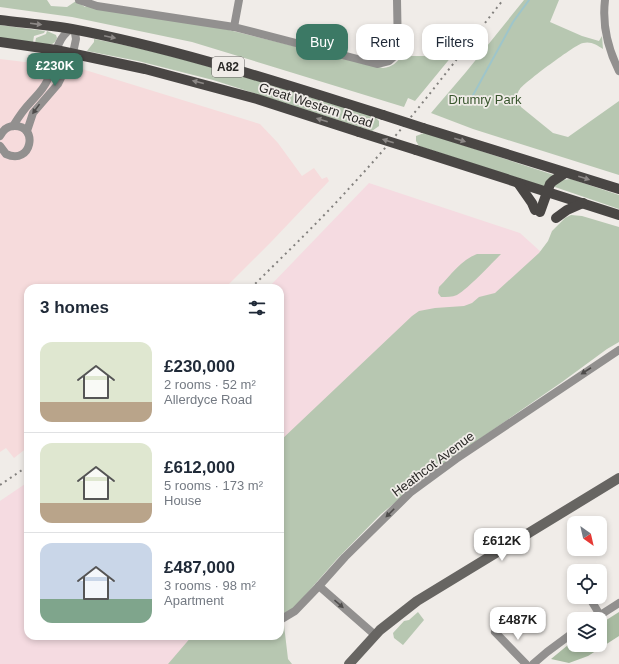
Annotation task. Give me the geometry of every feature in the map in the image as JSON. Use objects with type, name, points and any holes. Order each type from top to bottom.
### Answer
[{"type":"main road","name":"Great Western Road","points":[[0,20],[71,29],[186,56],[383,115],[619,189]]},
{"type":"main road","name":"Great Western Road","points":[[0,42],[73,53],[214,86],[619,215]]},
{"type":"main road","points":[[518,183],[537,211],[553,180],[565,172]]},
{"type":"main road","points":[[556,218],[567,210],[583,203]]},
{"type":"street","points":[[80,0],[97,6],[234,27],[378,64],[389,62],[398,53],[397,0]]},
{"type":"street","points":[[234,27],[239,0]]},
{"type":"street","points":[[605,0],[604,19],[606,34],[610,50],[619,71]]},
{"type":"street","points":[[13,126],[47,82],[56,50],[63,36],[71,29],[75,33],[76,39],[73,53],[58,84],[33,113],[27,132]]},
{"type":"street","points":[[0,146],[3,152],[10,156],[17,156],[28,150],[30,146],[30,138],[27,132],[21,127],[9,126],[1,133]]},
{"type":"street","name":"Heathcot Avenue","points":[[284,618],[295,611],[345,557],[411,492],[456,459],[619,350]]},
{"type":"street","points":[[350,664],[375,635],[417,601],[619,478]]},
{"type":"street","points":[[319,586],[375,635]]},
{"type":"street","points":[[605,612],[619,604]]},
{"type":"street","points":[[495,632],[526,664]]},
{"type":"street","points":[[533,664],[567,637]]},
{"type":"shaded area","points":[[0,59],[82,69],[260,124],[278,143],[302,176],[314,168],[322,179],[327,177],[329,181],[229,284],[24,284],[24,450],[14,458],[6,448],[0,452]]},
{"type":"shaded area","points":[[369,183],[520,233],[541,252],[284,485],[284,284],[272,284]]},
{"type":"shaded area","points":[[24,485],[24,640],[199,640],[176,664],[0,664],[0,501]]},
{"type":"green space","points":[[0,0],[47,0],[51,6],[67,7],[76,1],[85,7],[87,5],[221,28],[296,47],[296,60],[348,59],[383,68],[389,67],[399,60],[414,60],[414,56],[422,56],[422,60],[449,60],[415,101],[408,98],[404,107],[192,42],[72,17],[0,7]]},
{"type":"green space","name":"Drumry Park","points":[[524,0],[559,0],[550,22],[582,36],[599,41],[602,36],[603,49],[591,43],[583,43],[578,45],[531,79],[519,90],[517,95],[521,107],[553,133],[568,137],[619,101],[619,175],[473,129],[431,113],[476,60],[488,60],[488,45]]},
{"type":"green space","points":[[0,25],[45,31],[44,33],[34,36],[33,42],[0,39]]},
{"type":"green space","points":[[47,31],[56,35],[57,38],[54,43],[48,45],[35,43],[36,38],[46,34]]},
{"type":"green space","points":[[94,39],[130,46],[201,64],[271,85],[375,117],[379,121],[379,126],[372,131],[213,80],[138,61],[87,51],[94,42]]},
{"type":"green space","points":[[424,133],[554,175],[546,187],[419,146],[416,141],[416,136]]},
{"type":"green space","points":[[571,179],[619,195],[619,209],[552,186],[560,180]]},
{"type":"green space","points":[[571,215],[582,216],[619,227],[619,342],[439,467],[381,514],[337,559],[293,609],[284,613],[284,437],[412,316],[419,311],[435,308],[464,306],[472,303],[479,297],[495,293],[539,253],[548,241],[552,231],[565,218]]},
{"type":"green space","points":[[477,254],[501,254],[462,292],[453,296],[441,297],[438,293],[439,287],[461,264]]},
{"type":"green space","points":[[418,612],[424,620],[403,645],[394,638],[393,633],[404,621],[409,620]]},
{"type":"green space","points":[[619,612],[619,636],[607,644],[607,620]]},
{"type":"green space","points":[[284,625],[288,659],[292,664],[168,664],[189,640],[284,640]]},
{"type":"green space","points":[[567,646],[567,652],[594,652],[569,663],[551,659]]},
{"type":"waterway","points":[[467,104],[513,22],[529,0]]},
{"type":"railway","points":[[255,284],[303,237],[373,162],[430,94],[503,0]]},
{"type":"railway","points":[[0,485],[24,469]]}]
